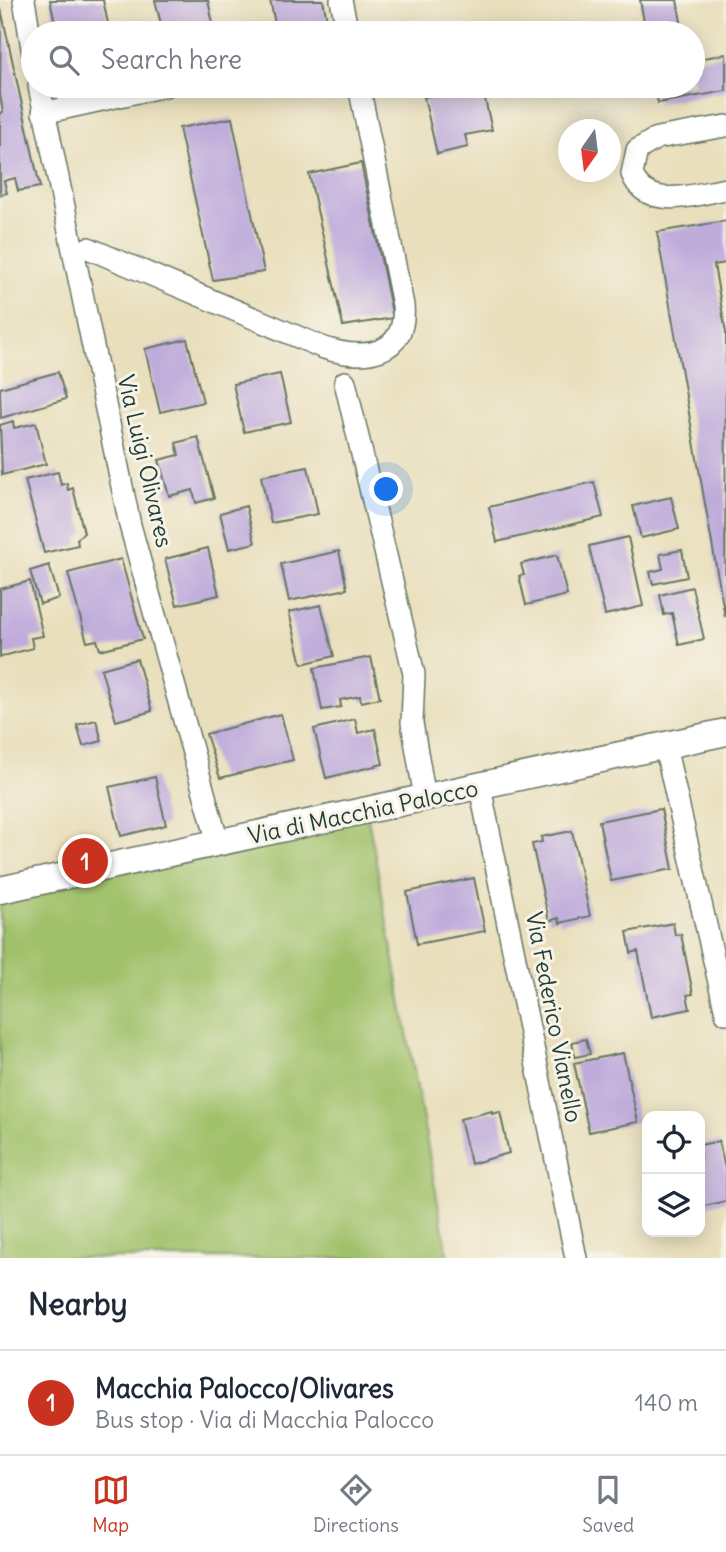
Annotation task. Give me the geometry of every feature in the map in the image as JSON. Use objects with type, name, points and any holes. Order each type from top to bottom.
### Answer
[{"type":"street","points":[[24,0],[28,21]]},
{"type":"street","points":[[341,0],[345,21]]},
{"type":"street","name":"Via Luigi Olivares","points":[[41,98],[130,525],[218,843]]},
{"type":"street","points":[[43,113],[111,98]]},
{"type":"street","points":[[88,248],[324,348],[359,355],[385,348],[392,343],[400,330],[403,305],[361,98]]},
{"type":"street","points":[[726,126],[651,140],[637,150],[632,166],[638,186],[654,196],[674,198],[726,188]]},
{"type":"street","points":[[345,382],[414,674],[412,723],[425,798]]},
{"type":"street","name":"Via di Macchia Palocco","points":[[0,890],[726,732]]},
{"type":"street","points":[[666,746],[726,1013]]},
{"type":"street","name":"Via Federico Vianello","points":[[480,787],[576,1258]]},
{"type":"green space","points":[[367,812],[448,1258],[0,1258],[0,890]]},
{"type":"building","points":[[50,0],[103,0],[107,21],[54,21]]},
{"type":"building","points":[[155,0],[208,0],[212,21],[160,21]]},
{"type":"building","points":[[270,0],[323,0],[327,21],[274,21]]},
{"type":"building","points":[[640,0],[677,0],[681,21],[644,21]]},
{"type":"building","points":[[1,9],[40,187],[18,191],[15,178],[4,181],[7,193],[0,195],[0,113],[3,112],[0,95]]},
{"type":"building","points":[[726,54],[726,91],[705,95],[705,58]]},
{"type":"building","points":[[424,98],[485,98],[492,130],[465,135],[468,147],[437,154]]},
{"type":"building","points":[[657,98],[686,98],[658,103]]},
{"type":"building","points":[[232,118],[264,272],[213,280],[179,128]]},
{"type":"building","points":[[361,163],[393,318],[343,326],[309,174]]},
{"type":"building","points":[[726,221],[726,263],[714,265],[726,333],[725,617],[657,232]]},
{"type":"building","points":[[187,339],[203,402],[160,412],[145,349]]},
{"type":"building","points":[[58,372],[66,399],[1,418],[0,388]]},
{"type":"building","points":[[280,374],[291,422],[244,432],[233,384]]},
{"type":"building","points":[[13,421],[14,428],[36,423],[46,464],[2,475],[0,425]]},
{"type":"building","points":[[198,437],[214,498],[196,503],[193,490],[169,496],[159,460],[179,455],[176,443]]},
{"type":"building","points":[[308,467],[318,514],[271,523],[261,476]]},
{"type":"building","points":[[58,472],[61,485],[67,483],[68,490],[73,488],[84,533],[77,539],[78,545],[44,553],[25,480]]},
{"type":"building","points":[[594,482],[603,517],[497,542],[489,507]]},
{"type":"building","points":[[671,497],[679,529],[641,538],[633,506]]},
{"type":"building","points":[[246,506],[255,543],[229,549],[220,513]]},
{"type":"building","points":[[628,537],[643,606],[605,615],[589,546]]},
{"type":"building","points":[[208,548],[219,595],[177,605],[165,559]]},
{"type":"building","points":[[682,550],[687,577],[653,584],[650,572],[663,569],[660,554]]},
{"type":"building","points":[[339,551],[347,589],[289,601],[281,564]]},
{"type":"building","points":[[557,555],[567,595],[526,605],[519,576],[524,575],[521,564]]},
{"type":"building","points":[[121,559],[143,639],[100,650],[97,640],[87,642],[68,573]]},
{"type":"building","points":[[49,565],[59,598],[40,604],[30,571]]},
{"type":"building","points":[[30,581],[43,636],[31,638],[33,648],[0,657],[0,589]]},
{"type":"building","points":[[692,587],[704,639],[679,645],[672,613],[664,615],[660,595]]},
{"type":"building","points":[[321,605],[334,656],[302,664],[289,612]]},
{"type":"building","points":[[371,657],[380,698],[361,702],[360,696],[340,700],[341,707],[322,710],[314,668]]},
{"type":"building","points":[[137,659],[152,711],[116,721],[101,669]]},
{"type":"building","points":[[281,714],[293,760],[220,778],[206,734]]},
{"type":"building","points":[[355,719],[358,733],[375,729],[383,764],[326,778],[314,729]]},
{"type":"building","points":[[96,720],[102,741],[83,746],[77,725]]},
{"type":"building","points":[[155,777],[166,825],[121,836],[109,787]]},
{"type":"building","points":[[661,809],[673,869],[611,881],[599,821]]},
{"type":"building","points":[[572,831],[590,916],[560,923],[559,918],[549,921],[532,844],[542,842],[541,837]]},
{"type":"building","points":[[474,878],[485,931],[417,944],[407,892]]},
{"type":"building","points":[[673,923],[675,935],[681,934],[693,994],[687,995],[690,1009],[651,1017],[638,951],[631,953],[627,932]]},
{"type":"building","points":[[586,1039],[590,1054],[575,1057],[572,1042]]},
{"type":"building","points":[[623,1053],[638,1122],[589,1132],[574,1063]]},
{"type":"building","points":[[492,1111],[492,1114],[500,1112],[509,1153],[471,1164],[460,1119]]},
{"type":"building","points":[[719,1141],[726,1173],[726,1201],[705,1206],[705,1174],[705,1144]]},
{"type":"place","name":"Macchia Palocco/Olivares","points":[[85,861]]}]
